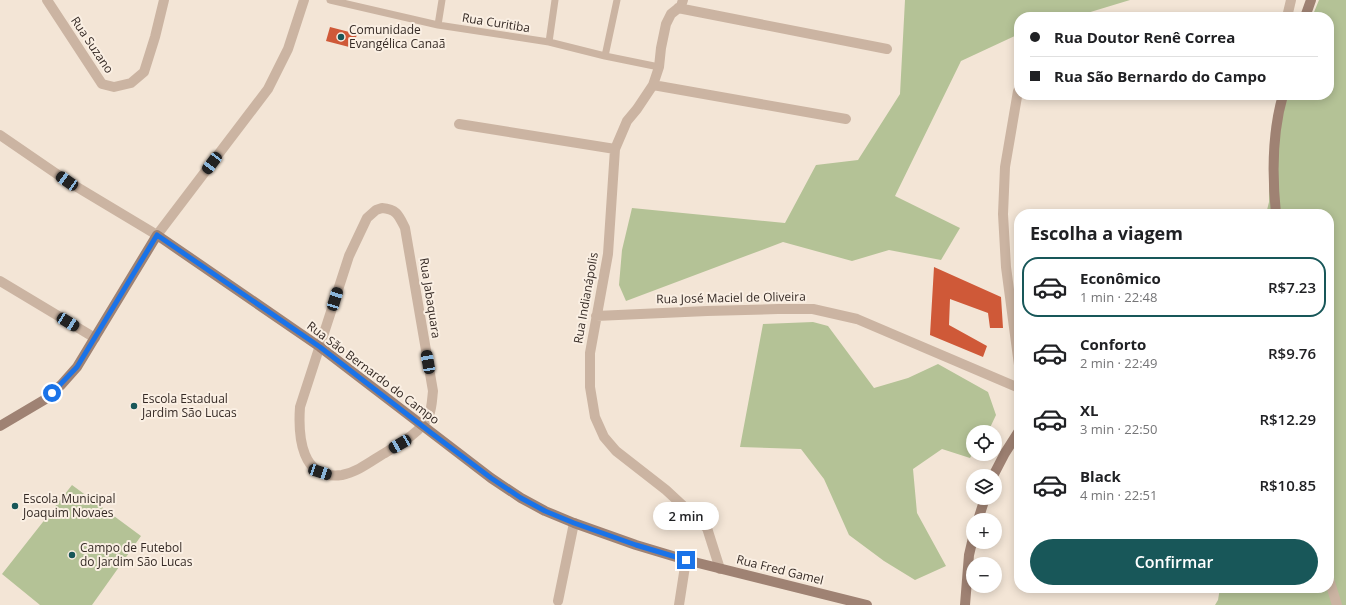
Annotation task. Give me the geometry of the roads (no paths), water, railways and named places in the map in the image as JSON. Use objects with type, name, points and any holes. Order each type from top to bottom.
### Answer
[{"type":"street","name":"Rua Suzano","points":[[47,0],[102,84],[114,87],[131,83],[144,72],[155,37],[164,0]]},
{"type":"street","points":[[154,0],[161,10]]},
{"type":"street","points":[[0,426],[44,400],[61,385],[77,367],[157,235],[268,89],[288,49],[304,0]]},
{"type":"street","points":[[1288,12],[1291,0]]},
{"type":"street","points":[[1307,12],[1311,0]]},
{"type":"street","points":[[680,4],[887,49]]},
{"type":"street","name":"Rua Indianápolis","points":[[680,4],[671,14],[666,24],[661,48],[660,67],[653,85],[637,110],[627,121],[615,149],[608,254],[590,353],[590,387],[595,417],[604,437],[616,451],[666,490],[707,528],[720,568]]},
{"type":"street","points":[[653,85],[846,119]]},
{"type":"street","points":[[1014,327],[1006,267],[1003,214],[1005,167],[1016,100]]},
{"type":"street","points":[[1276,209],[1273,164],[1279,100]]},
{"type":"street","points":[[1279,109],[1282,100]]},
{"type":"street","points":[[460,124],[615,149]]},
{"type":"street","name":"Rua São Bernardo do Campo","points":[[0,135],[67,181],[157,235],[320,347],[491,478],[521,498],[545,511],[574,523],[636,545],[686,560]]},
{"type":"street","name":"Rua Jabaquara","points":[[382,208],[388,208],[399,215],[405,228],[433,391],[429,415],[422,426],[400,444],[357,470],[331,476],[320,472],[308,462],[300,442],[300,407],[349,256],[367,218],[376,210],[382,208]]},
{"type":"street","points":[[0,281],[95,338]]},
{"type":"street","name":"Rua José Maciel de Oliveira","points":[[596,316],[707,310],[813,309],[856,319],[1014,386]]},
{"type":"street","points":[[997,469],[1014,439]]},
{"type":"street","points":[[558,601],[574,523]]},
{"type":"street","points":[[965,605],[970,549]]},
{"type":"street","points":[[679,605],[686,560]]},
{"type":"street","name":"Rua Fred Gamel","points":[[686,560],[867,605]]},
{"type":"street","points":[[1333,593],[1337,605]]},
{"type":"lane","name":"Rua Curitiba","points":[[330,0],[438,25],[549,42],[605,56],[660,67]]},
{"type":"lane","points":[[438,25],[442,0]]},
{"type":"lane","points":[[549,42],[555,0]]},
{"type":"lane","points":[[605,56],[617,0]]},
{"type":"place","name":"Comunidade Evangélica Canaã","points":[[341,37]]},
{"type":"place","name":"Escola Estadual Jardim São Lucas","points":[[134,406]]},
{"type":"place","name":"Escola Municipal Joaquim Novaes","points":[[15,506]]},
{"type":"place","name":"Campo de Futebol do Jardim São Lucas","points":[[72,555]]}]
